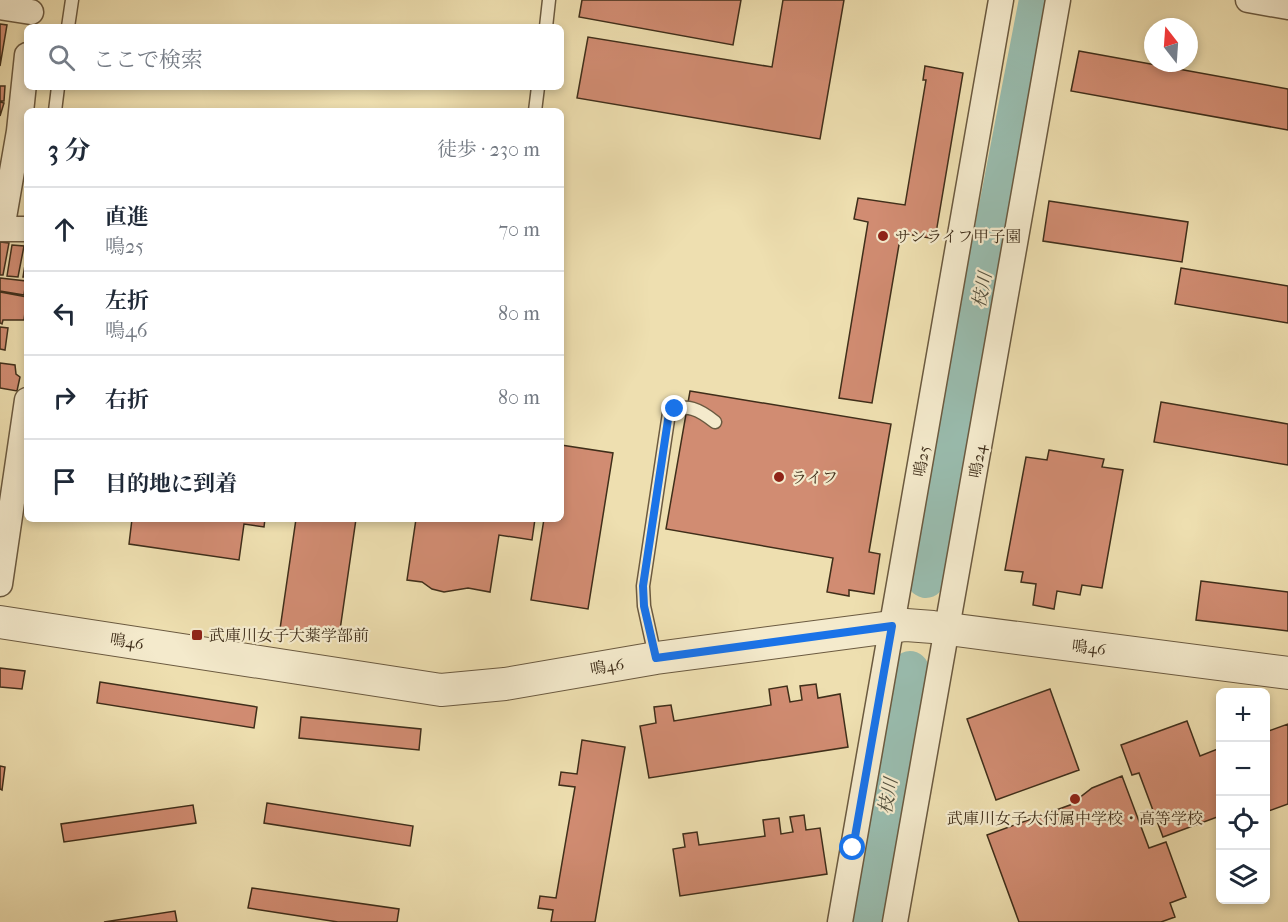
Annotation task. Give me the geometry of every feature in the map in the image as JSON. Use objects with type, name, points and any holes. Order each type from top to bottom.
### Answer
[{"type":"street","name":"鳴25","points":[[840,922],[1001,0]]},
{"type":"street","name":"鳴24","points":[[895,922],[1058,0]]},
{"type":"street","points":[[1248,0],[1288,7]]},
{"type":"street","points":[[0,7],[32,13]]},
{"type":"street","points":[[24,68],[10,130],[1,229],[24,229]]},
{"type":"street","points":[[0,584],[24,420]]},
{"type":"street","name":"鳴46","points":[[0,622],[441,690],[505,684],[656,658],[906,625],[1288,673]]},
{"type":"lane","points":[[68,24],[72,0]]},
{"type":"lane","points":[[546,24],[549,0]]},
{"type":"lane","points":[[55,108],[58,90]]},
{"type":"lane","points":[[535,108],[538,90]]},
{"type":"lane","points":[[656,658],[644,606],[643,586],[669,413],[680,407],[687,407],[702,411],[715,422]]},
{"type":"building","points":[[582,0],[741,0],[733,45],[579,17]]},
{"type":"building","points":[[783,0],[844,0],[820,139],[577,98],[588,37],[772,67]]},
{"type":"building","points":[[0,24],[7,25],[0,66]]},
{"type":"building","points":[[1079,51],[1144,63],[1144,72],[1194,72],[1288,89],[1288,130],[1071,91]]},
{"type":"building","name":"サンライフ甲子園","points":[[925,66],[963,73],[935,239],[901,233],[872,403],[839,398],[868,222],[854,219],[858,198],[905,205],[926,80],[923,80]]},
{"type":"building","points":[[0,86],[5,86],[4,101],[0,101]]},
{"type":"building","points":[[0,102],[4,103],[0,116]]},
{"type":"building","points":[[1049,201],[1188,222],[1182,262],[1043,241]]},
{"type":"building","points":[[0,242],[9,243],[3,275],[0,275]]},
{"type":"building","points":[[12,245],[24,246],[18,277],[7,276]]},
{"type":"building","points":[[1181,268],[1288,286],[1288,323],[1175,304]]},
{"type":"building","points":[[0,278],[24,281],[24,295],[0,291]]},
{"type":"building","points":[[0,292],[24,296],[24,320],[3,320],[2,324],[0,323]]},
{"type":"building","points":[[0,327],[8,328],[5,350],[0,349]]},
{"type":"building","points":[[0,363],[15,365],[16,374],[20,377],[17,391],[0,388]]},
{"type":"building","name":"ライフ","points":[[690,391],[891,424],[869,552],[880,554],[874,594],[849,590],[849,596],[827,592],[833,558],[666,529]]},
{"type":"building","points":[[1161,402],[1288,424],[1288,465],[1154,442]]},
{"type":"building","points":[[564,445],[613,453],[588,609],[531,600],[544,522],[564,522]]},
{"type":"building","points":[[1049,450],[1104,459],[1102,467],[1123,470],[1102,588],[1082,585],[1080,595],[1057,591],[1054,609],[1033,605],[1036,584],[1021,582],[1023,572],[1005,570],[1026,457],[1047,460]]},
{"type":"building","points":[[132,522],[265,522],[264,527],[244,524],[239,560],[129,544]]},
{"type":"building","points":[[296,522],[356,522],[339,637],[280,629]]},
{"type":"building","points":[[416,522],[535,522],[532,540],[499,535],[490,592],[468,588],[444,592],[432,589],[422,582],[407,580]]},
{"type":"building","points":[[1201,581],[1288,592],[1288,631],[1196,620]]},
{"type":"building","points":[[0,668],[25,671],[22,689],[0,687]]},
{"type":"building","points":[[100,682],[257,707],[254,728],[97,703]]},
{"type":"building","points":[[816,684],[818,698],[840,694],[848,747],[649,778],[640,726],[656,723],[654,707],[671,705],[674,721],[771,705],[769,689],[787,686],[790,702],[802,700],[800,686]]},
{"type":"building","points":[[1050,689],[1079,770],[996,800],[967,719]]},
{"type":"building","points":[[301,717],[421,729],[419,750],[299,738]]},
{"type":"building","points":[[1187,721],[1200,756],[1216,750],[1216,817],[1163,837],[1139,773],[1132,775],[1121,745]]},
{"type":"building","points":[[1288,724],[1288,804],[1270,811],[1270,742],[1270,731]]},
{"type":"building","points":[[582,740],[625,747],[595,922],[551,922],[553,910],[538,908],[540,896],[556,898],[575,787],[559,785],[561,772],[577,774]]},
{"type":"building","points":[[0,766],[5,767],[2,790],[0,789]]},
{"type":"building","points":[[1122,776],[1149,848],[1166,842],[1186,897],[1170,903],[1175,917],[1161,922],[1019,922],[987,835],[1070,805],[1092,788]]},
{"type":"building","points":[[267,803],[413,826],[410,846],[264,823]]},
{"type":"building","points":[[193,805],[196,823],[64,842],[61,824]]},
{"type":"building","points":[[804,815],[806,830],[820,828],[827,874],[680,896],[673,849],[685,847],[683,834],[697,832],[699,845],[765,836],[763,820],[779,818],[781,834],[793,832],[790,817]]},
{"type":"building","points":[[252,888],[399,909],[397,922],[338,922],[248,908]]},
{"type":"building","points":[[175,911],[177,922],[104,922]]},
{"type":"waterway","name":"枝川","points":[[926,579],[1038,0]]},
{"type":"waterway","name":"枝川","points":[[866,922],[910,670]]},
{"type":"place","name":"サンライフ甲子園","points":[[883,236]]},
{"type":"place","name":"ライフ","points":[[779,477]]},
{"type":"place","name":"武庫川女子大薬学部前","points":[[197,635]]},
{"type":"place","name":"武庫川女子大付属中学校・高等学校","points":[[1075,799]]},
{"type":"route","points":[[675,409],[669,413],[643,586],[644,606],[656,658],[892,626],[853,848]]}]
